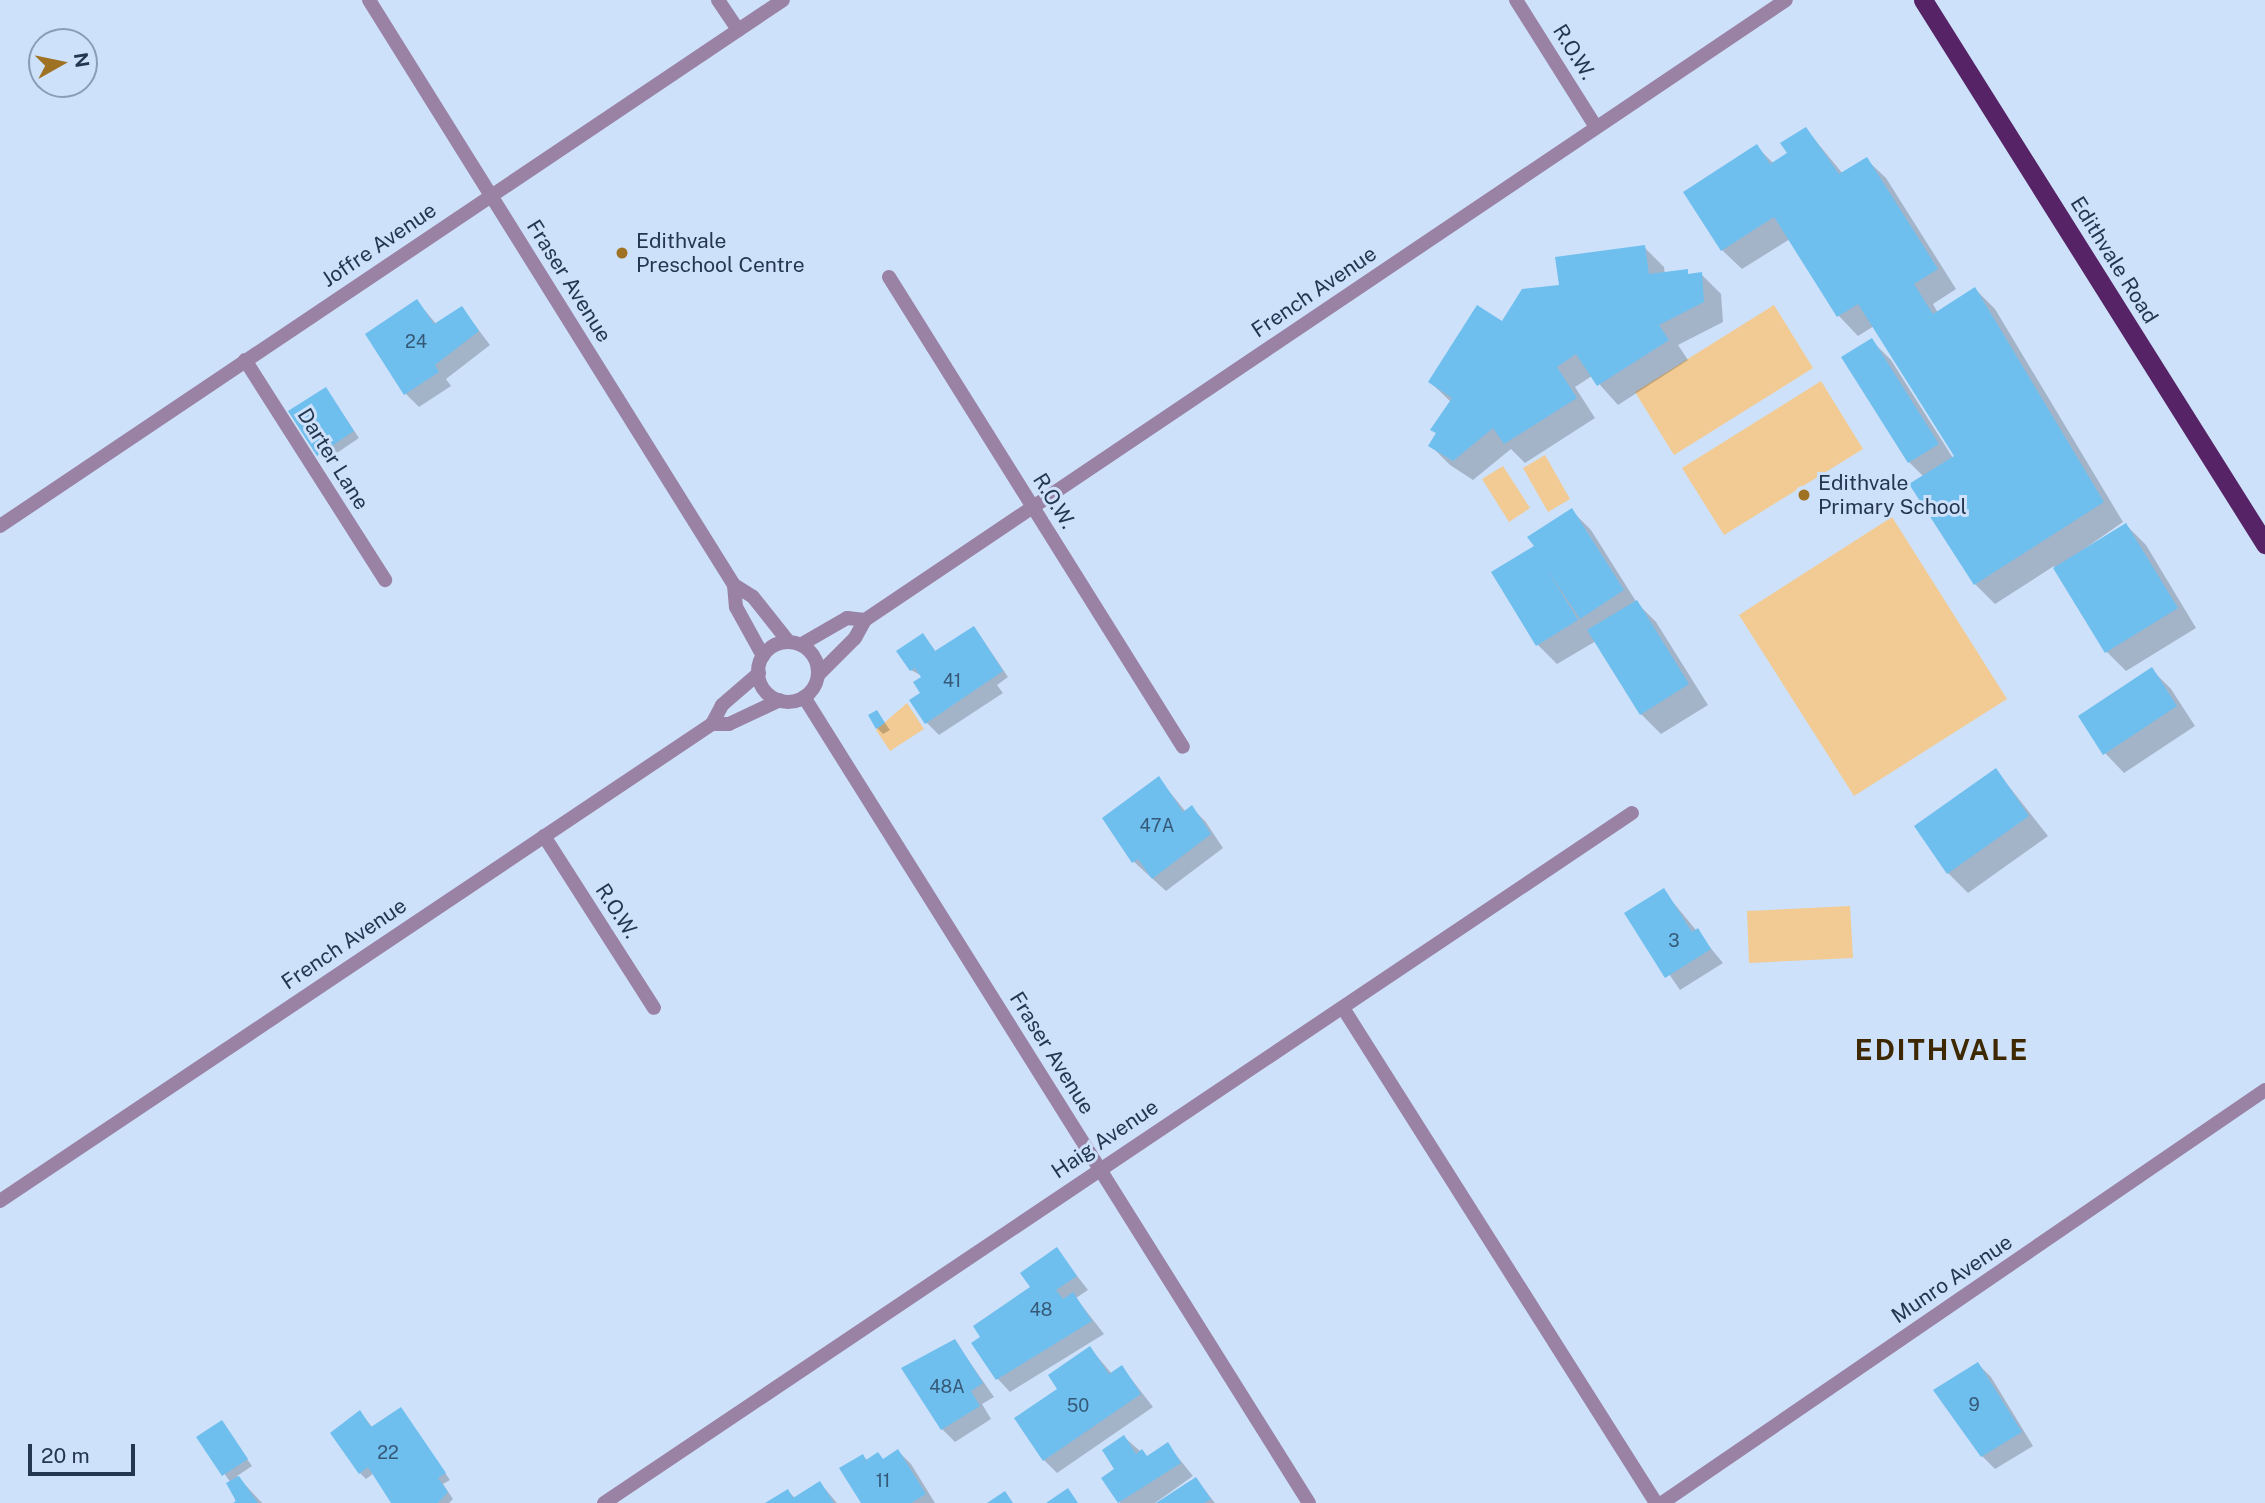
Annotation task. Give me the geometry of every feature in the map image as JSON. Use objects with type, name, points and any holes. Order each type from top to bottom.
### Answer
[{"type":"highway","name":"Edithvale Road","points":[[1923,0],[2265,544]]},
{"type":"street","name":"Fraser Avenue","points":[[369,0],[734,584],[753,597],[795,643]]},
{"type":"street","points":[[718,0],[738,30]]},
{"type":"street","name":"Joffre Avenue","points":[[0,526],[783,0]]},
{"type":"street","name":"R.O.W.","points":[[1516,0],[1596,127]]},
{"type":"street","name":"French Avenue","points":[[818,675],[855,638],[865,620],[1786,0]]},
{"type":"street","name":"R.O.W.","points":[[889,277],[1183,747]]},
{"type":"street","name":"Darter Lane","points":[[245,360],[385,580]]},
{"type":"street","name":"Fraser Avenue","points":[[734,584],[736,607],[763,656]]},
{"type":"street","name":"French Avenue","points":[[795,643],[847,618],[865,620]]},
{"type":"street","points":[[795,643],[815,657],[818,675],[804,697],[780,700],[767,693],[759,673],[763,656],[769,648],[795,643]]},
{"type":"street","name":"French Avenue","points":[[0,1201],[712,724],[722,705],[759,673]]},
{"type":"street","name":"Fraser Avenue","points":[[804,697],[1309,1503]]},
{"type":"street","name":"French Avenue","points":[[712,724],[729,724],[780,700]]},
{"type":"street","name":"Haig Avenue","points":[[604,1503],[1099,1167],[1343,1008],[1632,813]]},
{"type":"street","name":"R.O.W.","points":[[544,836],[654,1008]]},
{"type":"street","points":[[1343,1008],[1656,1503]]},
{"type":"street","name":"Munro Avenue","points":[[1662,1503],[2265,1090]]},
{"type":"shaded area","points":[[1774,305],[1813,368],[1674,455],[1635,392]]},
{"type":"shaded area","points":[[1821,381],[1863,449],[1724,535],[1682,468]]},
{"type":"shaded area","points":[[1545,455],[1570,499],[1548,512],[1523,468]]},
{"type":"shaded area","points":[[1503,466],[1530,508],[1509,522],[1482,479]]},
{"type":"shaded area","points":[[1892,517],[2007,699],[1854,796],[1739,615]]},
{"type":"shaded area","points":[[907,703],[924,729],[890,751],[876,730]]},
{"type":"shaded area","points":[[1850,906],[1853,958],[1749,963],[1747,911]]},
{"type":"building","points":[[1806,127],[1839,174],[1867,157],[1938,269],[1914,284],[1933,314],[1975,287],[2104,502],[1974,585],[1909,484],[1954,456],[1858,304],[1837,317],[1774,217],[1721,251],[1683,192],[1757,144],[1770,164],[1787,153],[1780,143]]},
{"type":"building","points":[[1645,245],[1649,274],[1688,269],[1688,274],[1702,272],[1704,302],[1659,325],[1669,340],[1597,386],[1576,354],[1557,367],[1577,398],[1504,444],[1493,428],[1453,461],[1428,446],[1436,433],[1430,430],[1452,398],[1428,382],[1477,305],[1502,321],[1522,289],[1559,285],[1555,257]]},
{"type":"building","points":[[417,299],[434,324],[462,306],[479,331],[435,365],[439,372],[404,395],[365,334]]},
{"type":"building","points":[[1872,338],[1939,444],[1908,463],[1841,357]]},
{"type":"building","points":[[326,387],[354,431],[317,456],[288,411]]},
{"type":"building","points":[[1572,508],[1624,590],[1580,619],[1546,568],[1578,620],[1536,646],[1491,572],[1534,546],[1527,537]]},
{"type":"building","points":[[2126,523],[2178,608],[2105,653],[2053,568]]},
{"type":"building","points":[[1637,600],[1689,684],[1640,715],[1587,630]]},
{"type":"building","points":[[974,626],[1003,671],[925,724],[909,700],[920,693],[913,682],[921,677],[915,668],[910,671],[896,651],[923,633],[935,651]]},
{"type":"building","points":[[2152,667],[2177,706],[2103,755],[2078,716]]},
{"type":"building","points":[[877,710],[885,723],[876,729],[868,715]]},
{"type":"building","points":[[1996,768],[2029,816],[1947,874],[1914,826]]},
{"type":"building","points":[[1159,776],[1183,812],[1192,805],[1211,834],[1152,879],[1138,859],[1132,863],[1102,818]]},
{"type":"building","points":[[1664,888],[1692,932],[1698,928],[1711,949],[1665,978],[1624,913]]},
{"type":"building","points":[[1057,1247],[1077,1276],[1056,1290],[1063,1299],[1073,1292],[1092,1321],[996,1380],[971,1343],[980,1337],[973,1326],[1030,1287],[1020,1273]]},
{"type":"building","points":[[955,1339],[983,1383],[971,1391],[980,1406],[941,1430],[901,1368]]},
{"type":"building","points":[[1090,1346],[1109,1374],[1122,1365],[1141,1394],[1043,1461],[1014,1418],[1057,1389],[1048,1375]]},
{"type":"building","points":[[1978,1362],[2022,1432],[1981,1457],[1933,1390]]},
{"type":"building","points":[[401,1407],[446,1473],[438,1478],[448,1492],[438,1503],[391,1503],[368,1467],[359,1474],[330,1433],[360,1410],[371,1427]]},
{"type":"building","points":[[222,1420],[248,1459],[222,1476],[196,1437]]},
{"type":"building","points":[[1124,1435],[1136,1454],[1142,1449],[1147,1456],[1168,1442],[1181,1463],[1118,1503],[1101,1478],[1114,1469],[1102,1450]]},
{"type":"building","points":[[898,1449],[926,1494],[911,1503],[861,1503],[839,1468],[863,1454],[866,1460],[878,1452],[883,1459]]},
{"type":"building","points":[[239,1476],[258,1503],[233,1503],[236,1501],[226,1483]]},
{"type":"building","points":[[1196,1477],[1211,1499],[1204,1503],[1156,1503]]},
{"type":"building","points":[[820,1481],[834,1503],[765,1503],[788,1489],[793,1498]]},
{"type":"building","points":[[1068,1488],[1078,1503],[1046,1503]]},
{"type":"building","points":[[1005,1491],[1013,1503],[987,1503]]},
{"type":"place","name":"Edithvale Preschool Centre","points":[[622,253]]},
{"type":"place","name":"Edithvale Primary School","points":[[1804,495]]},
{"type":"district","name":"EDITHVALE","points":[[1942,1050]]}]
